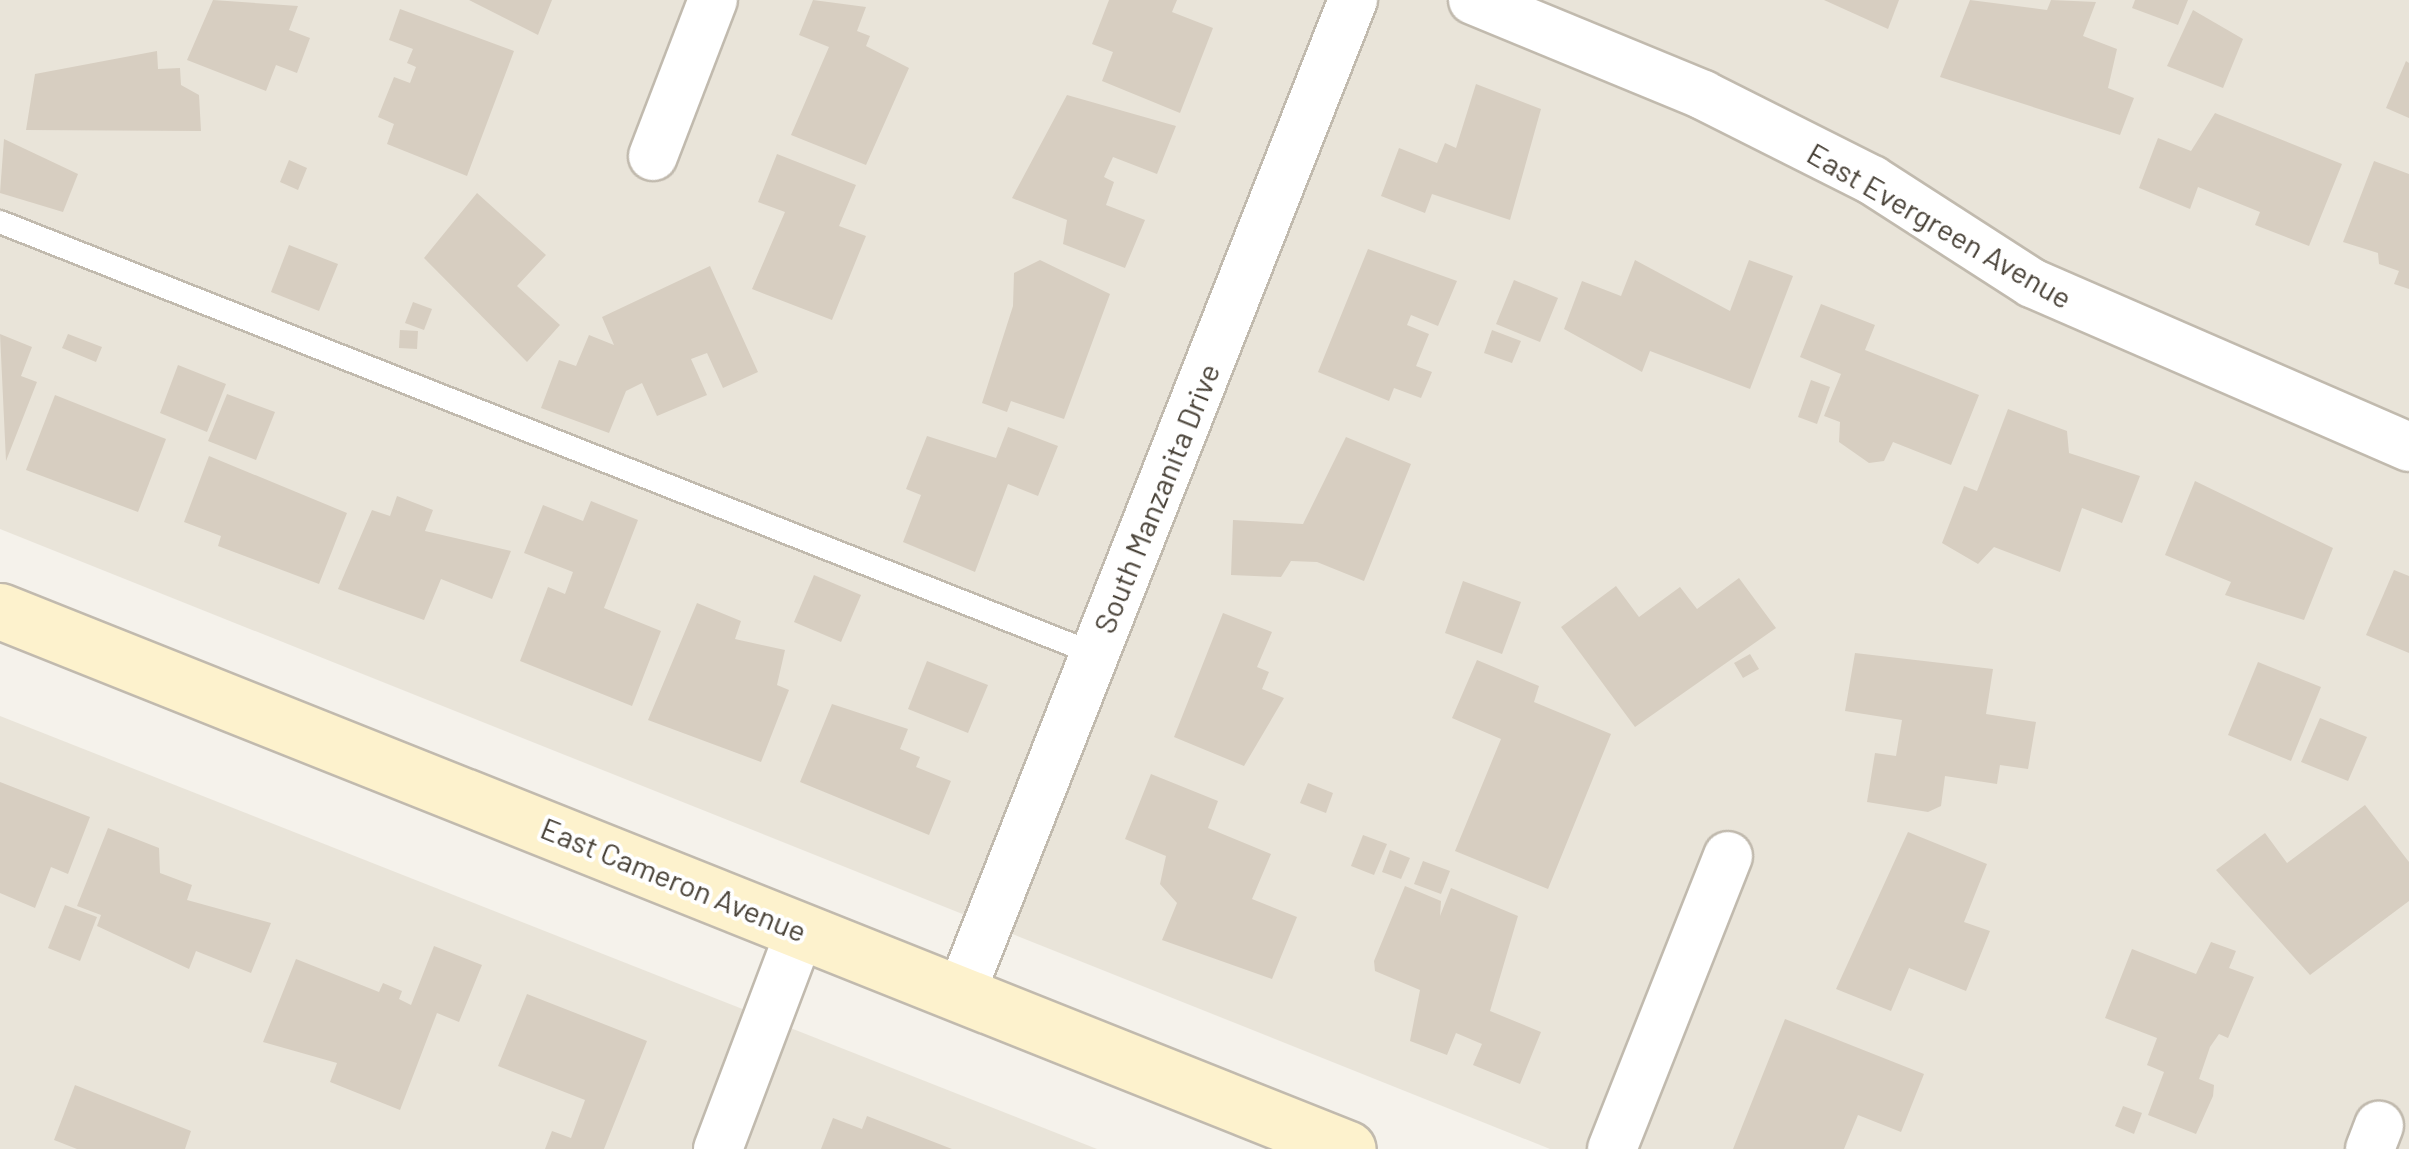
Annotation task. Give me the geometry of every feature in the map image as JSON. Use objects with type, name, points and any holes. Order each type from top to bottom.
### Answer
[{"type":"main road","name":"East Cameron Avenue","points":[[0,611],[1348,1149]]},
{"type":"street","points":[[653,156],[713,0]]},
{"type":"street","name":"South Manzanita Drive","points":[[960,995],[1353,0]]},
{"type":"street","name":"East Evergreen Avenue","points":[[1472,0],[1703,95],[1872,180],[2049,291],[2409,446]]},
{"type":"street","points":[[1612,1149],[1728,856]]},
{"type":"street","points":[[718,1149],[802,930]]},
{"type":"lane","points":[[0,222],[1094,654]]},
{"type":"shaded area","points":[[0,0],[2409,0],[2409,1149],[1550,1149],[0,529]]},
{"type":"shaded area","points":[[0,716],[1097,1149],[0,1149]]},
{"type":"building","points":[[213,0],[298,6],[289,30],[310,38],[297,73],[276,65],[266,91],[187,60]]},
{"type":"building","points":[[469,0],[552,0],[538,35]]},
{"type":"building","points":[[813,0],[866,7],[857,31],[870,36],[866,46],[909,68],[866,165],[791,135],[829,47],[799,35]]},
{"type":"building","points":[[1109,0],[1177,0],[1172,12],[1213,28],[1180,113],[1102,81],[1113,52],[1092,44]]},
{"type":"building","points":[[1824,0],[1899,0],[1888,29]]},
{"type":"building","points":[[1970,0],[2047,10],[2051,0],[2096,2],[2083,36],[2117,49],[2108,88],[2134,98],[2120,135],[1940,77]]},
{"type":"building","points":[[2135,0],[2188,0],[2178,25],[2132,8]]},
{"type":"building","points":[[400,9],[514,51],[467,176],[387,144],[394,124],[378,117],[394,77],[410,83],[416,67],[407,63],[413,49],[389,40]]},
{"type":"building","points":[[2193,10],[2243,39],[2223,88],[2167,66]]},
{"type":"building","points":[[157,51],[158,69],[180,68],[181,85],[199,95],[201,131],[26,130],[35,74]]},
{"type":"building","points":[[2406,61],[2409,63],[2409,118],[2386,108]]},
{"type":"building","points":[[1476,84],[1541,109],[1510,220],[1432,194],[1425,213],[1381,196],[1399,148],[1437,163],[1445,143],[1456,148]]},
{"type":"building","points":[[1067,95],[1176,126],[1157,174],[1113,157],[1104,177],[1114,182],[1106,205],[1145,220],[1125,268],[1063,244],[1067,220],[1012,198]]},
{"type":"building","points":[[2215,113],[2342,164],[2309,246],[2255,225],[2260,212],[2198,187],[2190,209],[2139,188],[2158,138],[2191,151]]},
{"type":"building","points":[[4,139],[78,174],[63,212],[0,193]]},
{"type":"building","points":[[777,154],[856,185],[839,226],[866,236],[832,320],[752,289],[785,212],[758,202]]},
{"type":"building","points":[[289,160],[307,168],[298,190],[280,182]]},
{"type":"building","points":[[2374,161],[2409,174],[2409,289],[2394,284],[2399,271],[2379,264],[2378,253],[2343,242]]},
{"type":"building","points":[[477,193],[546,255],[517,286],[560,325],[527,362],[424,258]]},
{"type":"building","points":[[289,245],[338,264],[319,311],[271,292]]},
{"type":"building","points":[[1368,249],[1457,281],[1438,326],[1411,315],[1407,325],[1429,334],[1416,366],[1432,372],[1421,398],[1394,388],[1389,401],[1318,372]]},
{"type":"building","points":[[1040,260],[1110,294],[1064,419],[1011,401],[1007,412],[982,403],[1013,306],[1014,273]]},
{"type":"building","points":[[1635,260],[1730,311],[1749,260],[1793,276],[1750,389],[1650,351],[1642,372],[1564,329],[1582,281],[1621,296]]},
{"type":"building","points":[[710,266],[758,372],[723,388],[707,353],[691,359],[707,395],[657,416],[642,383],[626,391],[609,433],[541,408],[559,360],[576,366],[589,335],[614,345],[602,317]]},
{"type":"building","points":[[1514,280],[1558,298],[1540,342],[1496,324]]},
{"type":"building","points":[[413,302],[432,309],[424,330],[405,323]]},
{"type":"building","points":[[1821,304],[1875,325],[1865,350],[1979,395],[1951,465],[1893,442],[1884,461],[1869,463],[1839,442],[1840,422],[1824,416],[1841,374],[1800,357]]},
{"type":"building","points":[[400,330],[418,331],[417,349],[399,348]]},
{"type":"building","points":[[1492,330],[1521,341],[1512,363],[1484,353]]},
{"type":"building","points":[[0,334],[32,347],[21,376],[37,382],[6,461]]},
{"type":"building","points":[[68,334],[102,347],[96,362],[62,348]]},
{"type":"building","points":[[178,365],[226,384],[207,432],[160,413]]},
{"type":"building","points":[[1811,380],[1830,387],[1817,424],[1798,417]]},
{"type":"building","points":[[227,394],[275,412],[256,460],[208,441]]},
{"type":"building","points":[[55,395],[166,439],[138,512],[26,470]]},
{"type":"building","points":[[2008,409],[2067,431],[2069,453],[2140,476],[2122,523],[2082,508],[2060,572],[1994,547],[1978,564],[1942,543],[1964,486],[1977,491]]},
{"type":"building","points":[[1008,427],[1058,446],[1038,496],[1008,484],[975,572],[903,542],[921,495],[906,489],[927,436],[996,458]]},
{"type":"building","points":[[1346,437],[1411,464],[1364,581],[1317,562],[1291,561],[1281,577],[1231,575],[1233,520],[1303,524]]},
{"type":"building","points":[[209,456],[347,513],[319,584],[218,546],[221,536],[184,522]]},
{"type":"building","points":[[2195,481],[2333,548],[2304,620],[2225,595],[2231,582],[2165,555]]},
{"type":"building","points":[[397,496],[433,510],[425,531],[511,551],[492,599],[441,579],[424,620],[338,589],[372,510],[390,516]]},
{"type":"building","points":[[591,501],[638,520],[604,608],[661,631],[632,706],[520,661],[548,587],[565,594],[573,572],[524,553],[543,505],[583,521]]},
{"type":"building","points":[[2394,570],[2409,576],[2409,653],[2366,635]]},
{"type":"building","points":[[814,575],[861,595],[841,642],[794,622]]},
{"type":"building","points":[[1739,578],[1776,628],[1635,727],[1561,627],[1616,586],[1639,617],[1680,587],[1697,609]]},
{"type":"building","points":[[1463,581],[1521,602],[1502,654],[1445,633]]},
{"type":"building","points":[[697,603],[741,621],[735,639],[785,650],[777,685],[789,690],[761,762],[648,720]]},
{"type":"building","points":[[1223,613],[1272,632],[1257,667],[1269,672],[1262,689],[1284,698],[1244,766],[1174,737]]},
{"type":"building","points":[[1855,653],[1993,669],[1986,714],[2036,722],[2028,769],[2000,765],[1997,784],[1945,776],[1941,806],[1928,812],[1867,802],[1875,753],[1896,756],[1902,720],[1845,711]]},
{"type":"building","points":[[1750,654],[1759,669],[1743,678],[1734,663]]},
{"type":"building","points":[[1477,660],[1539,686],[1534,702],[1611,734],[1548,889],[1455,851],[1501,739],[1452,718]]},
{"type":"building","points":[[927,661],[988,685],[968,733],[908,709]]},
{"type":"building","points":[[2258,662],[2321,687],[2291,761],[2228,735]]},
{"type":"building","points":[[832,704],[908,729],[900,749],[920,757],[916,767],[951,781],[929,835],[800,782]]},
{"type":"building","points":[[2320,718],[2367,737],[2348,781],[2301,762]]},
{"type":"building","points":[[1151,774],[1218,801],[1208,828],[1271,854],[1252,899],[1297,917],[1272,979],[1162,940],[1177,903],[1160,884],[1166,856],[1125,839]]},
{"type":"building","points":[[0,782],[90,817],[68,874],[51,867],[35,908],[0,893]]},
{"type":"building","points":[[1308,783],[1333,793],[1326,813],[1300,803]]},
{"type":"building","points":[[2365,805],[2409,862],[2409,901],[2310,975],[2216,870],[2265,833],[2287,863]]},
{"type":"building","points":[[108,828],[159,848],[160,873],[192,885],[187,900],[271,923],[251,973],[196,951],[189,969],[97,926],[101,915],[77,906]]},
{"type":"building","points":[[1908,832],[1987,864],[1964,922],[1990,931],[1966,991],[1909,968],[1891,1011],[1836,989]]},
{"type":"building","points":[[1363,835],[1387,844],[1374,875],[1351,866]]},
{"type":"building","points":[[1390,850],[1410,858],[1401,879],[1382,872]]},
{"type":"building","points":[[1423,861],[1450,871],[1441,894],[1414,884]]},
{"type":"building","points":[[1405,886],[1441,901],[1440,916],[1451,888],[1518,916],[1490,1011],[1541,1032],[1520,1084],[1473,1065],[1482,1044],[1456,1033],[1447,1055],[1410,1041],[1420,990],[1375,971],[1374,961]]},
{"type":"building","points":[[65,905],[97,917],[80,961],[48,948]]},
{"type":"building","points":[[2211,942],[2236,951],[2229,968],[2254,977],[2228,1038],[2219,1034],[2210,1047],[2199,1079],[2214,1085],[2213,1096],[2196,1134],[2148,1115],[2164,1072],[2147,1065],[2157,1038],[2105,1018],[2132,949],[2196,974]]},
{"type":"building","points":[[434,946],[482,965],[459,1022],[437,1013],[400,1110],[330,1082],[337,1063],[263,1042],[296,959],[379,992],[383,983],[402,991],[399,999],[411,1005]]},
{"type":"building","points":[[527,994],[647,1041],[604,1149],[545,1149],[552,1131],[571,1138],[585,1100],[498,1066]]},
{"type":"building","points":[[1785,1019],[1924,1074],[1901,1132],[1858,1115],[1844,1149],[1733,1149]]},
{"type":"building","points":[[75,1085],[191,1131],[185,1149],[77,1149],[54,1140]]},
{"type":"building","points":[[2123,1106],[2142,1113],[2134,1134],[2115,1126]]},
{"type":"building","points":[[867,1116],[952,1149],[821,1149],[833,1118],[862,1129]]}]
